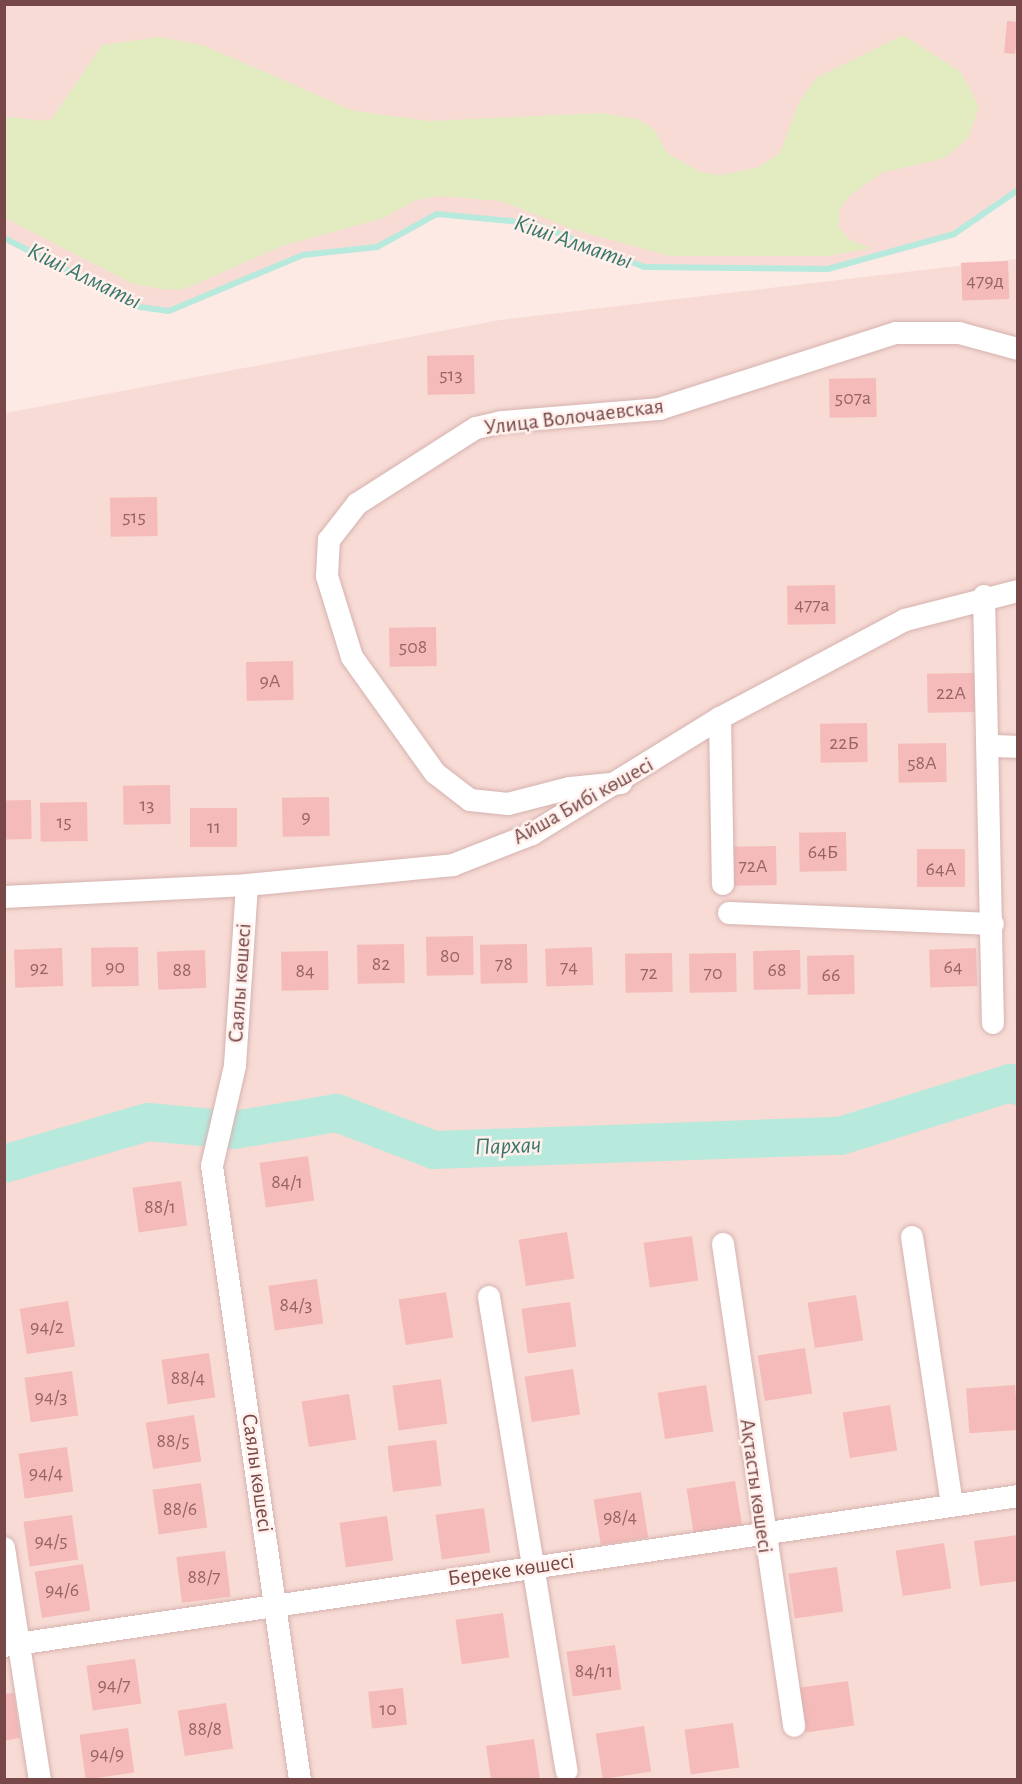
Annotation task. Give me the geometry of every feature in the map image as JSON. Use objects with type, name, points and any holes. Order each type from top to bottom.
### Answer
[{"type":"street","name":"Улица Волочаевская","points":[[621,783],[570,788],[508,804],[470,800],[435,773],[352,657],[327,576],[328,540],[357,504],[476,428],[502,422],[659,409],[896,333],[959,333],[1017,350]]},
{"type":"street","name":"Айша Бибі көшесі","points":[[4,897],[247,885],[453,865],[532,834],[621,783],[720,717],[905,620],[984,596],[1017,591]]},
{"type":"street","points":[[984,596],[991,747],[993,1023]]},
{"type":"street","points":[[720,717],[723,884]]},
{"type":"street","points":[[991,747],[1017,747]]},
{"type":"street","name":"Саялы көшесі","points":[[247,885],[235,1066],[220,1116],[212,1166],[277,1606],[300,1779]]},
{"type":"street","points":[[729,913],[993,924]]},
{"type":"street","points":[[912,1237],[952,1505]]},
{"type":"street","name":"Ақтасты көшесі","points":[[723,1244],[763,1537],[794,1726]]},
{"type":"street","points":[[489,1297],[535,1565],[567,1771]]},
{"type":"street","name":"Береке көшесі","points":[[12,1645],[535,1565],[763,1537],[1017,1496]]},
{"type":"street","points":[[4,1548],[12,1645],[40,1779]]},
{"type":"shaded area","points":[[4,5],[1017,5],[1017,190],[954,234],[828,269],[644,267],[532,223],[437,214],[377,247],[303,255],[184,307],[153,312],[5,238]]},
{"type":"shaded area","points":[[1017,259],[1017,1779],[5,1780],[5,413],[500,320]]},
{"type":"green space","points":[[903,35],[961,72],[979,107],[968,138],[945,158],[881,173],[849,196],[839,210],[839,228],[850,240],[871,248],[828,256],[670,256],[575,230],[500,201],[441,196],[416,200],[384,218],[282,246],[185,289],[168,290],[133,284],[5,218],[5,117],[50,121],[102,45],[159,37],[203,45],[354,111],[429,121],[601,113],[637,119],[655,130],[667,153],[700,172],[720,175],[757,168],[780,153],[799,102],[816,78]]},
{"type":"building","points":[[1007,21],[1018,22],[1015,54],[1004,53]]},
{"type":"building","points":[[1008,261],[1009,299],[962,301],[961,263]]},
{"type":"building","points":[[474,355],[475,394],[428,395],[427,356]]},
{"type":"building","points":[[876,378],[877,417],[830,418],[829,379]]},
{"type":"building","points":[[157,497],[158,536],[111,537],[110,498]]},
{"type":"building","points":[[835,585],[836,624],[788,625],[787,586]]},
{"type":"building","points":[[436,627],[437,666],[390,667],[389,628]]},
{"type":"building","points":[[293,661],[294,700],[247,701],[246,662]]},
{"type":"building","points":[[975,673],[976,712],[928,713],[927,674]]},
{"type":"building","points":[[867,723],[868,762],[821,763],[820,724]]},
{"type":"building","points":[[946,743],[947,782],[899,783],[898,744]]},
{"type":"building","points":[[170,785],[171,824],[124,825],[123,786]]},
{"type":"building","points":[[329,797],[330,836],[283,837],[282,798]]},
{"type":"building","points":[[5,800],[31,800],[32,839],[6,839]]},
{"type":"building","points":[[87,802],[88,841],[41,842],[40,803]]},
{"type":"building","points":[[190,808],[237,808],[237,847],[190,847]]},
{"type":"building","points":[[846,832],[847,871],[800,872],[799,833]]},
{"type":"building","points":[[776,846],[777,885],[730,886],[729,847]]},
{"type":"building","points":[[917,849],[965,849],[965,887],[917,887]]},
{"type":"building","points":[[473,936],[474,975],[427,976],[426,937]]},
{"type":"building","points":[[404,944],[405,983],[358,984],[357,945]]},
{"type":"building","points":[[527,944],[528,983],[481,984],[480,945]]},
{"type":"building","points":[[138,947],[139,986],[92,987],[91,948]]},
{"type":"building","points":[[592,947],[593,985],[546,987],[545,949]]},
{"type":"building","points":[[62,948],[63,986],[15,988],[14,950]]},
{"type":"building","points":[[976,948],[977,986],[930,988],[929,950]]},
{"type":"building","points":[[205,950],[206,988],[158,990],[157,952]]},
{"type":"building","points":[[800,950],[801,989],[754,990],[753,951]]},
{"type":"building","points":[[328,951],[329,990],[282,991],[281,952]]},
{"type":"building","points":[[672,953],[673,992],[626,993],[625,954]]},
{"type":"building","points":[[736,953],[737,992],[690,993],[689,954]]},
{"type":"building","points":[[854,955],[855,994],[808,995],[807,956]]},
{"type":"building","points":[[308,1156],[314,1201],[266,1207],[259,1163]]},
{"type":"building","points":[[181,1181],[187,1226],[139,1232],[132,1188]]},
{"type":"building","points":[[567,1232],[574,1278],[526,1286],[519,1240]]},
{"type":"building","points":[[692,1236],[698,1281],[650,1287],[643,1243]]},
{"type":"building","points":[[317,1279],[323,1324],[275,1330],[268,1286]]},
{"type":"building","points":[[446,1292],[453,1337],[406,1345],[399,1300]]},
{"type":"building","points":[[856,1295],[863,1340],[815,1348],[808,1303]]},
{"type":"building","points":[[68,1301],[75,1346],[27,1354],[20,1309]]},
{"type":"building","points":[[570,1302],[576,1347],[528,1353],[521,1309]]},
{"type":"building","points":[[805,1348],[812,1393],[765,1401],[758,1356]]},
{"type":"building","points":[[209,1353],[215,1398],[168,1404],[161,1360]]},
{"type":"building","points":[[573,1369],[580,1414],[532,1422],[525,1377]]},
{"type":"building","points":[[72,1371],[78,1416],[31,1422],[24,1378]]},
{"type":"building","points":[[441,1379],[447,1424],[399,1430],[392,1386]]},
{"type":"building","points":[[706,1385],[713,1431],[665,1439],[658,1393]]},
{"type":"building","points":[[1015,1385],[1018,1430],[969,1433],[966,1388]]},
{"type":"building","points":[[349,1394],[356,1439],[309,1447],[302,1402]]},
{"type":"building","points":[[890,1405],[897,1450],[850,1458],[843,1413]]},
{"type":"building","points":[[194,1415],[201,1461],[153,1469],[146,1423]]},
{"type":"building","points":[[436,1440],[442,1486],[393,1492],[387,1446]]},
{"type":"building","points":[[67,1447],[73,1492],[25,1498],[18,1454]]},
{"type":"building","points":[[735,1481],[742,1526],[694,1534],[687,1489]]},
{"type":"building","points":[[201,1483],[207,1528],[159,1534],[152,1490]]},
{"type":"building","points":[[641,1492],[648,1537],[601,1545],[594,1500]]},
{"type":"building","points":[[484,1508],[490,1553],[442,1559],[435,1515]]},
{"type":"building","points":[[72,1515],[78,1560],[30,1566],[23,1522]]},
{"type":"building","points":[[387,1516],[393,1561],[346,1567],[339,1523]]},
{"type":"building","points":[[1018,1535],[1018,1581],[980,1586],[974,1541]]},
{"type":"building","points":[[944,1543],[951,1588],[903,1596],[896,1551]]},
{"type":"building","points":[[225,1551],[231,1597],[182,1603],[176,1557]]},
{"type":"building","points":[[83,1564],[90,1610],[42,1618],[35,1572]]},
{"type":"building","points":[[837,1567],[843,1612],[795,1618],[788,1574]]},
{"type":"building","points":[[503,1613],[509,1658],[462,1664],[455,1620]]},
{"type":"building","points":[[615,1645],[621,1690],[573,1696],[566,1652]]},
{"type":"building","points":[[135,1659],[141,1704],[93,1710],[86,1666]]},
{"type":"building","points":[[848,1681],[854,1726],[806,1732],[799,1688]]},
{"type":"building","points":[[403,1688],[407,1725],[372,1728],[368,1692]]},
{"type":"building","points":[[14,1693],[20,1738],[4,1741],[4,1694]]},
{"type":"building","points":[[226,1703],[233,1748],[185,1756],[178,1711]]},
{"type":"building","points":[[733,1723],[739,1768],[691,1774],[684,1730]]},
{"type":"building","points":[[644,1726],[651,1771],[603,1779],[596,1734]]},
{"type":"building","points":[[128,1728],[134,1773],[86,1779],[79,1735]]},
{"type":"building","points":[[534,1739],[540,1780],[491,1780],[486,1746]]},
{"type":"waterway","name":"Кіші Алматы","points":[[4,238],[140,307],[169,311],[303,255],[377,247],[437,214],[532,223],[644,267],[828,269],[954,234],[1018,190]]},
{"type":"waterway","name":"Пархач","points":[[4,1164],[148,1122],[234,1130],[337,1113],[434,1150],[840,1136],[1010,1083],[1018,1086]]}]
